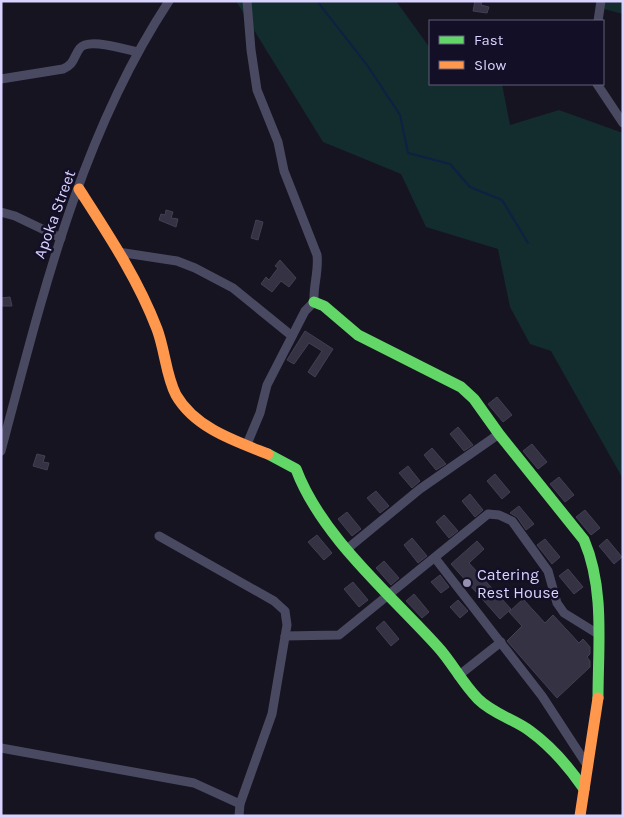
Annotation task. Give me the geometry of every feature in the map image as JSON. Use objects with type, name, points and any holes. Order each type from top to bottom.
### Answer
[{"type":"street","name":"Apoka Street","points":[[1,451],[50,270],[79,189],[112,102],[138,52],[169,1]]},
{"type":"street","points":[[247,1],[251,50],[258,90],[278,142],[284,171],[317,255],[318,267],[313,287],[314,302],[305,312],[266,385],[260,413],[247,444]]},
{"type":"street","points":[[598,20],[601,1]]},
{"type":"street","points":[[1,79],[71,66],[80,48],[85,45],[98,44],[138,52]]},
{"type":"street","points":[[598,85],[623,123]]},
{"type":"street","points":[[79,189],[118,252],[158,331],[176,395],[194,417],[218,433],[247,444],[296,470],[305,493],[347,550],[439,648],[458,676],[479,700],[492,710],[529,730],[547,745],[569,768],[584,789]]},
{"type":"street","points":[[1,212],[16,216],[61,238]]},
{"type":"street","points":[[118,252],[177,261],[195,268],[233,288],[292,336]]},
{"type":"street","points":[[314,302],[324,306],[358,335],[461,387],[474,399],[498,434],[584,540],[592,559],[598,599],[598,705],[580,816]]},
{"type":"street","points":[[347,550],[420,489],[498,434]]},
{"type":"street","points":[[285,636],[339,635],[488,514],[498,515],[512,521],[548,571],[558,603],[564,613],[598,634]]},
{"type":"street","points":[[159,536],[274,600],[285,611],[287,625],[272,714],[240,804],[239,816]]},
{"type":"street","points":[[435,558],[542,696],[588,764]]},
{"type":"street","points":[[458,676],[501,642]]},
{"type":"street","points":[[1,748],[194,783],[240,804]]},
{"type":"green space","points":[[236,1],[396,1],[429,47],[429,85],[502,85],[510,125],[559,110],[623,133],[623,479],[551,351],[530,344],[510,307],[498,249],[426,227],[401,174],[323,142]]},
{"type":"green space","points":[[595,1],[623,1],[623,14],[604,9]]},
{"type":"building","points":[[475,1],[482,1],[481,5],[489,7],[487,13],[473,11]]},
{"type":"building","points":[[166,210],[173,212],[171,218],[178,219],[176,227],[159,220],[161,214],[165,215]]},
{"type":"building","points":[[256,220],[263,222],[258,240],[251,238]]},
{"type":"building","points":[[280,260],[296,278],[289,287],[281,281],[272,292],[261,284],[266,277],[269,280],[278,268],[275,266]]},
{"type":"building","points":[[10,297],[12,306],[1,306],[1,298]]},
{"type":"building","points":[[305,331],[333,349],[315,377],[308,372],[322,351],[309,343],[294,364],[287,360]]},
{"type":"building","points":[[497,397],[512,415],[503,422],[488,404]]},
{"type":"building","points":[[458,427],[473,445],[464,451],[450,434]]},
{"type":"building","points":[[532,444],[547,462],[538,469],[523,451]]},
{"type":"building","points":[[432,448],[446,464],[436,470],[424,455]]},
{"type":"building","points":[[37,454],[45,456],[43,462],[49,463],[47,470],[33,466]]},
{"type":"building","points":[[408,466],[420,481],[412,488],[399,473]]},
{"type":"building","points":[[495,474],[510,492],[502,499],[487,481]]},
{"type":"building","points":[[559,477],[574,495],[565,502],[550,484]]},
{"type":"building","points":[[376,491],[389,506],[380,513],[367,498]]},
{"type":"building","points":[[470,494],[483,510],[475,517],[462,501]]},
{"type":"building","points":[[519,506],[534,524],[526,530],[517,517],[510,513]]},
{"type":"building","points":[[585,510],[600,528],[591,535],[576,517]]},
{"type":"building","points":[[347,512],[361,529],[352,536],[338,519]]},
{"type":"building","points":[[444,515],[458,531],[449,538],[436,522]]},
{"type":"building","points":[[317,535],[332,553],[324,560],[308,542]]},
{"type":"building","points":[[412,538],[427,556],[418,563],[404,545]]},
{"type":"building","points":[[545,539],[560,557],[552,564],[537,545]]},
{"type":"building","points":[[607,539],[622,557],[614,564],[599,546]]},
{"type":"building","points":[[477,541],[484,549],[469,563],[511,609],[500,619],[451,564]]},
{"type":"building","points":[[384,561],[399,578],[391,585],[376,568]]},
{"type":"building","points":[[568,569],[583,587],[574,594],[559,576]]},
{"type":"building","points":[[440,575],[449,587],[441,593],[431,582]]},
{"type":"building","points":[[353,582],[368,600],[359,607],[344,589]]},
{"type":"building","points":[[414,594],[429,612],[422,618],[406,601]]},
{"type":"building","points":[[523,599],[545,623],[553,615],[579,643],[583,639],[590,647],[590,654],[587,657],[590,661],[590,667],[557,698],[507,641],[522,626],[509,612]]},
{"type":"building","points":[[458,600],[468,611],[460,618],[450,607]]},
{"type":"building","points":[[384,621],[399,639],[391,646],[376,628]]},
{"type":"waterway","points":[[317,1],[367,65],[400,115],[408,153],[450,164],[470,187],[502,200],[528,243]]},
{"type":"traffic: fast","points":[[314,302],[324,306],[358,335],[461,387],[474,399],[499,434],[584,540],[591,559],[598,598],[598,698]]},
{"type":"traffic: fast","points":[[268,454],[296,469],[307,494],[339,540],[358,563],[437,646],[478,699],[490,709],[524,727],[538,737],[560,758],[584,789]]},
{"type":"traffic: slow","points":[[79,189],[122,257],[141,292],[160,337],[176,395],[184,406],[205,425],[242,444],[268,454]]},
{"type":"traffic: slow","points":[[580,816],[598,698]]},
{"type":"place","name":"Catering Rest House","points":[[467,583]]}]
